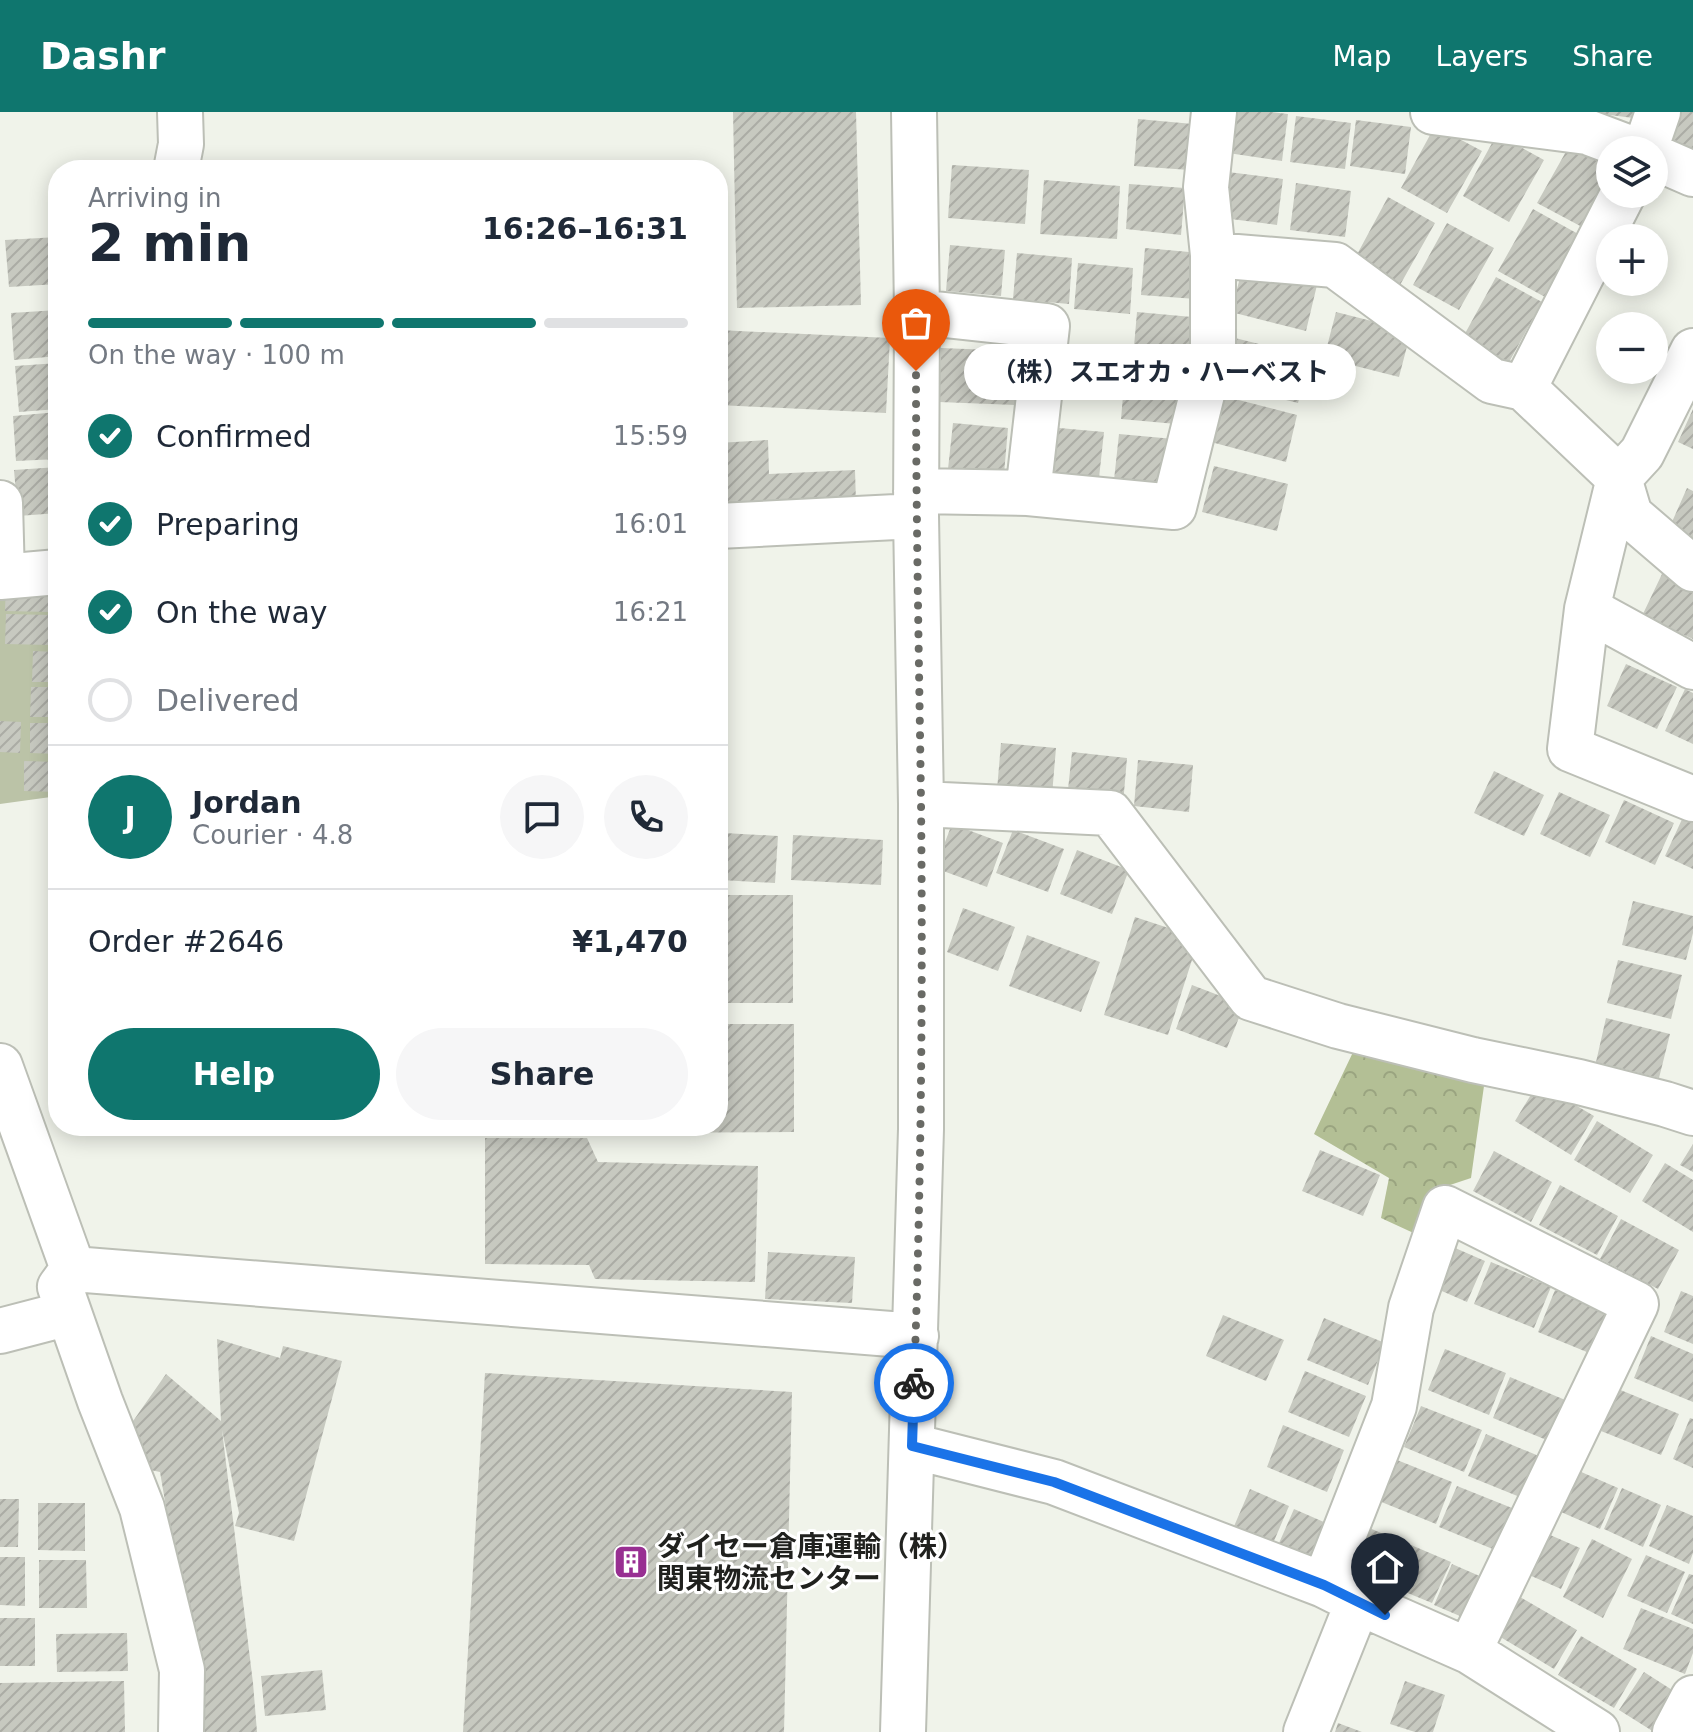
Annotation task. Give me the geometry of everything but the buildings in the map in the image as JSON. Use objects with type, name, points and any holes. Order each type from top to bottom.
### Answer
[{"type":"street","points":[[178,160],[180,112]]},
{"type":"street","points":[[903,1732],[921,1129],[914,112]]},
{"type":"street","points":[[728,525],[1028,493],[1174,507],[1213,350],[1213,255],[1206,187],[1214,112]]},
{"type":"street","points":[[1433,112],[1587,132],[1598,136]]},
{"type":"street","points":[[1650,136],[1658,112]]},
{"type":"street","points":[[1668,163],[1693,174]]},
{"type":"street","points":[[1524,388],[1616,208]]},
{"type":"street","points":[[1213,255],[1335,265],[1492,381],[1524,388],[1619,478],[1630,515],[1693,569]]},
{"type":"street","points":[[917,312],[1047,326],[1028,493]]},
{"type":"street","points":[[1693,351],[1642,453],[1619,478],[1587,609],[1570,749],[1693,799]]},
{"type":"street","points":[[0,503],[1,577],[48,573]]},
{"type":"street","points":[[1587,609],[1693,667]]},
{"type":"street","points":[[921,804],[1110,813],[1251,998],[1338,1026],[1473,1060],[1579,1082],[1693,1113]]},
{"type":"street","points":[[0,1066],[73,1269]]},
{"type":"street","points":[[1306,1732],[1394,1406],[1411,1308],[1445,1208],[1636,1304],[1469,1651]]},
{"type":"street","points":[[73,1269],[916,1336]]},
{"type":"street","points":[[73,1269],[60,1287],[142,1508],[182,1670],[181,1732]]},
{"type":"street","points":[[0,1331],[69,1313]]},
{"type":"street","points":[[912,1446],[1054,1482],[1341,1594],[1469,1651],[1597,1732]]},
{"type":"street","points":[[1675,1732],[1693,1698]]},
{"type":"green space","points":[[0,577],[48,577],[48,797],[0,804]]},
{"type":"green space","points":[[1355,1048],[1484,1086],[1471,1178],[1429,1192],[1420,1236],[1381,1218],[1389,1178],[1314,1134]]},
{"type":"way so far","points":[[914,1383],[921,1129],[916,371]]},
{"type":"place","name":"（株）スエオカ・ハーベスト","points":[[916,371]]},
{"type":"place","name":"ダイセー倉庫運輸（株） 関東物流センター","points":[[631,1562]]},
{"type":"route","points":[[914,1383],[912,1446],[1054,1482],[1324,1585],[1385,1615]]}]
